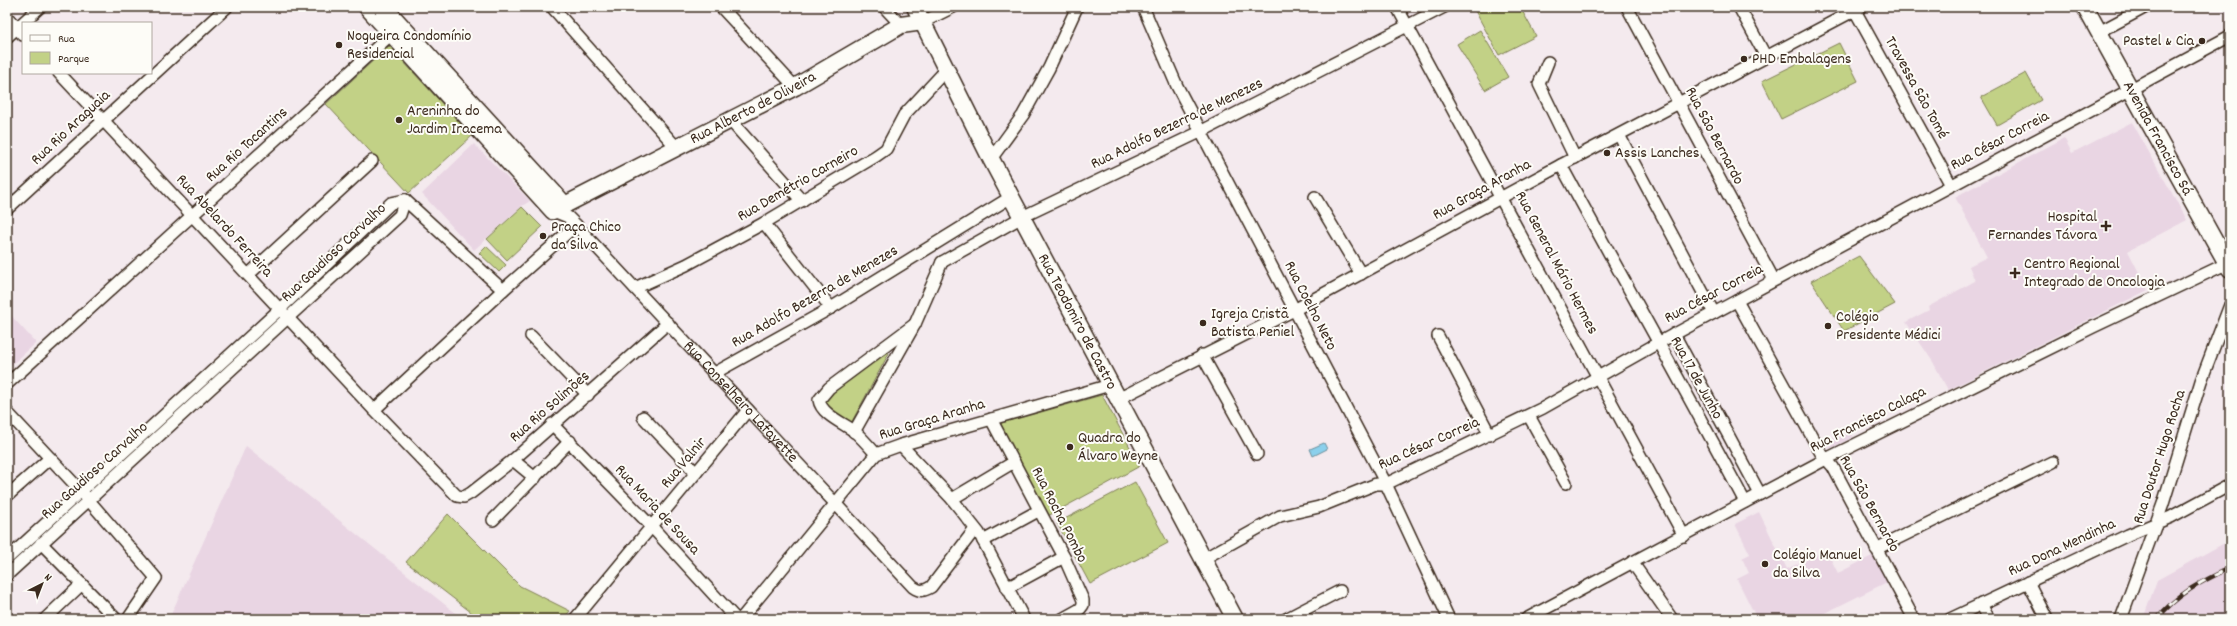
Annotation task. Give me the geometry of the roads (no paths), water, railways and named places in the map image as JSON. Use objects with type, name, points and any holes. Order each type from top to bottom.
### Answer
[{"type":"street","points":[[28,22],[40,7]]},
{"type":"street","name":"Rua Rio Araguaia","points":[[7,209],[227,7]]},
{"type":"street","name":"Rua Conselheiro Lafayette","points":[[367,7],[396,30],[562,211],[668,323],[713,374],[913,588],[918,591],[924,591],[931,587],[975,529]]},
{"type":"street","name":"Rua Conselheiro Lafayette","points":[[384,7],[396,30]]},
{"type":"street","points":[[552,7],[677,148]]},
{"type":"street","points":[[721,7],[795,87]]},
{"type":"street","points":[[884,7],[901,25]]},
{"type":"street","name":"Rua Teodomiro de Castro","points":[[915,7],[990,159],[1114,392],[1205,558],[1236,619]]},
{"type":"street","name":"Rua Alberto de Oliveira","points":[[562,211],[677,148],[795,87],[901,25],[923,22],[953,7]]},
{"type":"street","points":[[990,159],[1023,115],[1049,68],[1077,7]]},
{"type":"street","name":"Rua Coelho Neto","points":[[1143,7],[1176,86],[1265,252],[1386,484],[1449,619]]},
{"type":"street","name":"Rua General Mário Hermes","points":[[1397,7],[1502,198],[1684,536]]},
{"type":"street","name":"Rua Adolfo Bezerra de Menezes","points":[[942,262],[1022,217],[1200,132],[1444,7]]},
{"type":"street","name":"Rua São Bernardo","points":[[1627,7],[1774,280]]},
{"type":"street","points":[[1739,7],[1766,57]]},
{"type":"street","name":"Avenida Francisco Sá","points":[[2085,7],[2229,265]]},
{"type":"street","points":[[2099,32],[2146,7]]},
{"type":"street","name":"Rua Graça Aranha","points":[[741,619],[876,454],[901,445],[991,419],[1114,392],[1202,355],[1294,310],[1561,165],[1679,105],[1857,8]]},
{"type":"street","name":"Travessa São Tomé","points":[[1857,8],[1951,185]]},
{"type":"street","points":[[7,17],[20,32],[7,37]]},
{"type":"street","name":"Rua Rio Tocantins","points":[[7,384],[396,30]]},
{"type":"street","name":"Rua César Correia","points":[[1205,558],[1280,516],[1319,507],[1376,484],[1386,484],[1529,416],[1674,334],[2230,36]]},
{"type":"street","points":[[1548,62],[1539,84],[1575,158]]},
{"type":"street","name":"Rua Demétrio Carneiro","points":[[635,288],[764,224],[886,149],[904,115],[946,70]]},
{"type":"street","name":"Rua Abelardo Ferreira","points":[[60,74],[448,488]]},
{"type":"street","points":[[730,120],[802,202]]},
{"type":"street","points":[[1619,135],[1714,313]]},
{"type":"street","points":[[248,275],[372,161]]},
{"type":"street","name":"Rua 17 de Junho","points":[[1561,165],[1658,343],[1673,366],[1745,502]]},
{"type":"street","points":[[1314,196],[1361,274]]},
{"type":"street","name":"Rua Adolfo Bezerra de Menezes","points":[[713,374],[831,308],[1011,197]]},
{"type":"street","points":[[405,200],[503,290]]},
{"type":"street","name":"Rua Gaudioso Carvalho","points":[[7,559],[80,490],[280,309],[391,203],[405,200]]},
{"type":"street","name":"Rua Gaudioso Carvalho","points":[[7,575],[87,500],[400,215],[405,200]]},
{"type":"street","points":[[764,224],[831,308]]},
{"type":"street","points":[[374,410],[503,290],[576,225]]},
{"type":"street","points":[[854,432],[915,324],[942,262],[932,247]]},
{"type":"street","name":"Rua Francisco Calaça","points":[[1526,619],[1826,459],[2086,330],[2229,265]]},
{"type":"street","name":"Rua São Bernardo","points":[[1738,300],[1821,453],[1833,467],[1914,619]]},
{"type":"street","name":"Rua Doutor Hugo Rocha","points":[[2121,619],[2156,523],[2202,381],[2230,305]]},
{"type":"street","name":"Rua Rio Solimões","points":[[448,488],[457,496],[464,497],[471,494],[514,460],[552,424],[588,395],[668,323]]},
{"type":"street","points":[[876,454],[854,432],[824,410],[820,405],[819,400],[829,388],[915,324]]},
{"type":"street","name":"Rua 17 de Junho","points":[[1674,334],[1760,494]]},
{"type":"street","points":[[531,336],[588,395]]},
{"type":"street","points":[[1438,336],[1490,435]]},
{"type":"street","points":[[1202,355],[1257,454]]},
{"type":"street","name":"Rua Valnir","points":[[575,619],[748,410]]},
{"type":"street","points":[[7,412],[80,490],[87,500],[156,578],[128,619]]},
{"type":"street","points":[[1529,416],[1566,483]]},
{"type":"street","points":[[643,417],[696,473]]},
{"type":"street","name":"Rua Rocha Pombo","points":[[991,419],[1038,511],[1064,557],[1083,605],[1080,609],[1062,619]]},
{"type":"street","name":"Rua Maria de Sousa","points":[[552,424],[651,526],[736,619]]},
{"type":"street","points":[[493,520],[570,441]]},
{"type":"street","points":[[901,445],[952,499],[975,529],[983,541],[1024,619]]},
{"type":"street","points":[[7,496],[50,458]]},
{"type":"street","points":[[514,460],[535,478]]},
{"type":"street","points":[[952,499],[1014,462]]},
{"type":"street","points":[[1876,549],[2053,462]]},
{"type":"street","name":"Rua Dona Mendinha","points":[[1950,619],[2171,516],[2230,485]]},
{"type":"street","points":[[983,541],[1038,511]]},
{"type":"street","points":[[41,543],[116,619]]},
{"type":"street","points":[[1007,588],[1064,557]]},
{"type":"street","points":[[1632,562],[1672,619]]},
{"type":"street","points":[[2028,582],[2047,619]]},
{"type":"street","points":[[44,619],[82,584]]},
{"type":"street","points":[[1286,619],[1340,591]]},
{"type":"street","points":[[1982,604],[1989,619]]},
{"type":"water","points":[[1324,443],[1327,449],[1313,456],[1310,449]]},
{"type":"railway","points":[[2157,619],[2173,602],[2190,589],[2230,568]]},
{"type":"place","name":"Pastel & Cia","points":[[2202,41]]},
{"type":"place","name":"Nogueira Condomínio Residencial","points":[[339,45]]},
{"type":"place","name":"PHD Embalagens","points":[[1744,59]]},
{"type":"place","name":"Areninha do Jardim Iracema","points":[[399,120]]},
{"type":"place","name":"Assis Lanches","points":[[1607,153]]},
{"type":"place","name":"Hospital Fernandes Távora","points":[[2106,226]]},
{"type":"place","name":"Praça Chico da Silva","points":[[543,236]]},
{"type":"place","name":"Centro Regional Integrado de Oncologia","points":[[2015,273]]},
{"type":"place","name":"Igreja Cristã Batista Peniel","points":[[1203,323]]},
{"type":"place","name":"Colégio Presidente Médici","points":[[1828,326]]},
{"type":"place","name":"Quadra do Álvaro Weyne","points":[[1070,447]]},
{"type":"place","name":"Colégio Manuel da Silva","points":[[1765,564]]}]
